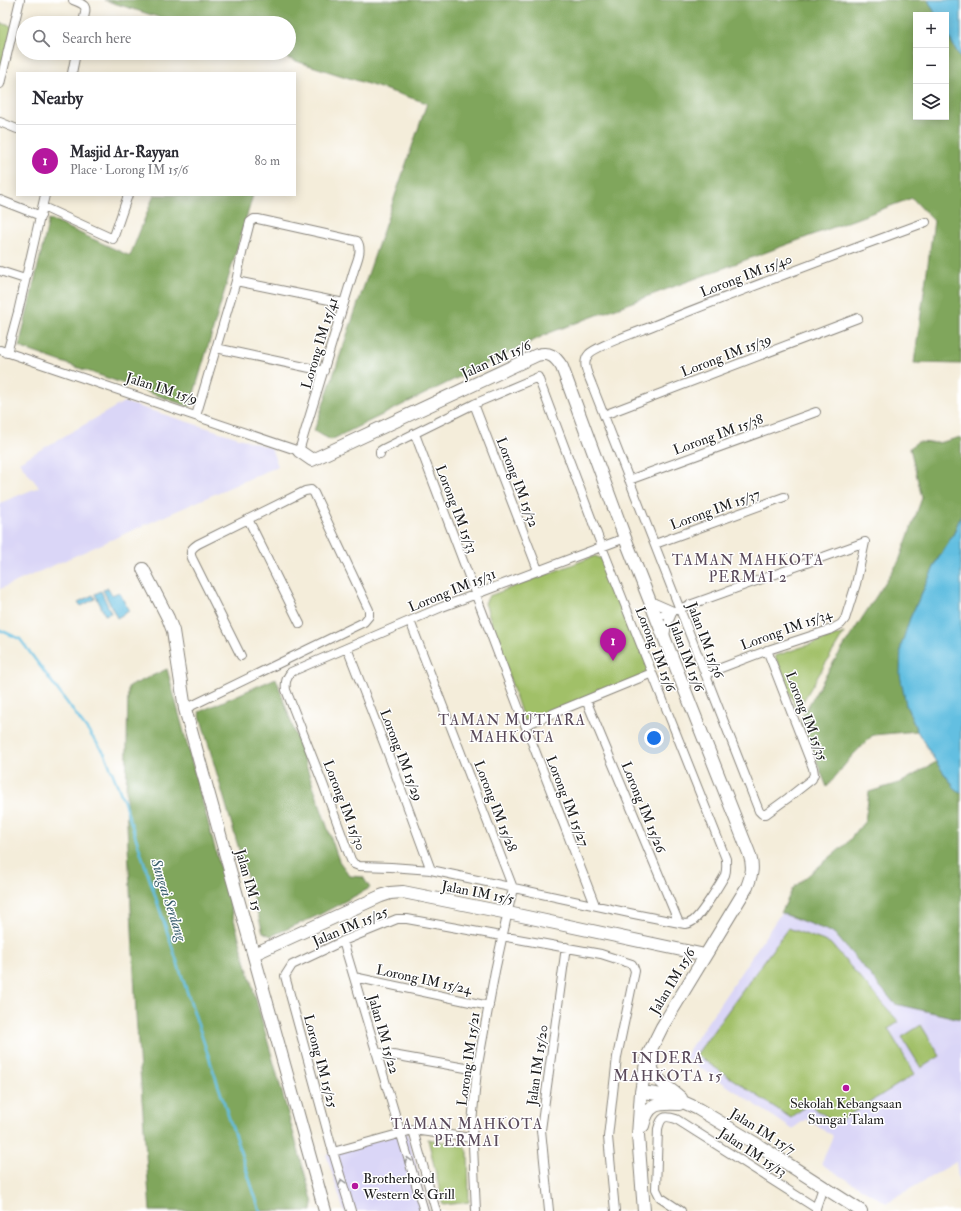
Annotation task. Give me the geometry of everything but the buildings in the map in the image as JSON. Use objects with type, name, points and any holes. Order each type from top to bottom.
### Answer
[{"type":"street","points":[[16,16],[20,0]]},
{"type":"street","points":[[73,0],[83,4],[86,10],[85,16]]},
{"type":"street","points":[[0,84],[16,17]]},
{"type":"street","points":[[72,72],[75,60]]},
{"type":"street","points":[[0,122],[16,129]]},
{"type":"street","points":[[3,352],[25,279],[45,196]]},
{"type":"street","points":[[43,207],[113,239],[128,196]]},
{"type":"street","points":[[0,200],[41,216]]},
{"type":"street","name":"Lorong IM 15/41","points":[[236,281],[250,222],[254,219],[358,242],[360,249],[299,451]]},
{"type":"street","name":"Lorong IM 15/40","points":[[584,364],[588,355],[593,350],[600,347],[746,289],[926,222]]},
{"type":"street","points":[[0,270],[25,279]]},
{"type":"street","points":[[196,416],[236,281],[344,303]]},
{"type":"street","name":"Lorong IM 15/39","points":[[604,416],[858,318]]},
{"type":"street","points":[[216,348],[324,371]]},
{"type":"street","name":"Jalan IM 15/9","points":[[3,352],[299,451],[312,460]]},
{"type":"street","name":"Jalan IM 15/6","points":[[312,460],[537,355],[549,354],[556,359],[562,368],[625,538],[751,859],[752,875],[747,887],[662,1027],[648,1055],[638,1120],[644,1211]]},
{"type":"street","name":"Jalan IM 15/36","points":[[584,364],[655,544],[676,610],[705,674],[756,804],[762,814]]},
{"type":"street","name":"Lorong IM 15/6","points":[[474,404],[538,377],[602,546],[726,859],[727,868],[725,875],[706,906],[695,920],[690,923]]},
{"type":"street","points":[[380,454],[382,449],[474,404]]},
{"type":"street","name":"Lorong IM 15/32","points":[[474,404],[538,570]]},
{"type":"street","name":"Lorong IM 15/38","points":[[629,480],[816,412]]},
{"type":"street","name":"Lorong IM 15/33","points":[[415,434],[443,512],[476,594]]},
{"type":"street","points":[[185,710],[364,622],[369,616],[369,610],[314,493],[311,490],[305,491],[198,544],[191,550],[190,554],[241,656]]},
{"type":"street","name":"Lorong IM 15/37","points":[[655,544],[784,497]]},
{"type":"street","points":[[248,519],[300,624]]},
{"type":"street","name":"Lorong IM 15/31","points":[[291,672],[476,594],[625,538]]},
{"type":"street","name":"Lorong IM 15/34","points":[[676,610],[865,542],[856,584],[845,619],[841,624],[832,629],[767,650],[705,674]]},
{"type":"street","name":"Jalan IM 15","points":[[143,569],[166,612],[173,631],[185,710],[324,1208]]},
{"type":"street","name":"Lorong IM 15/27","points":[[476,594],[594,905]]},
{"type":"street","points":[[650,601],[676,610]]},
{"type":"street","points":[[656,617],[676,610]]},
{"type":"street","points":[[664,639],[667,625],[676,610]]},
{"type":"street","name":"Lorong IM 15/28","points":[[410,621],[513,888]]},
{"type":"street","name":"Lorong IM 15/29","points":[[347,648],[431,870]]},
{"type":"street","name":"Lorong IM 15/35","points":[[762,814],[766,814],[788,798],[812,779],[814,774],[767,650]]},
{"type":"street","name":"Lorong IM 15/30","points":[[291,672],[286,678],[286,690],[351,860],[354,864],[358,866],[431,870],[679,923],[690,923]]},
{"type":"street","points":[[525,725],[652,673]]},
{"type":"street","name":"Lorong IM 15/26","points":[[586,700],[679,923]]},
{"type":"street","name":"Lorong IM 15/21","points":[[476,1211],[472,1123],[478,1070],[495,971],[513,888]]},
{"type":"street","name":"Jalan IM 15/5","points":[[254,954],[370,901],[390,893],[403,892],[508,912],[705,955]]},
{"type":"street","name":"Jalan IM 15/25","points":[[285,976],[292,965],[343,941],[397,919],[406,919],[601,954],[632,964],[635,971]]},
{"type":"street","name":"Jalan IM 15/22","points":[[343,941],[424,1211]]},
{"type":"street","name":"Jalan IM 15/20","points":[[549,1211],[541,1130],[566,947]]},
{"type":"street","name":"Jalan IM 15/6","points":[[616,1211],[608,1137],[617,1057],[635,971]]},
{"type":"street","name":"Lorong IM 15/25","points":[[285,976],[333,1152],[351,1211]]},
{"type":"street","name":"Lorong IM 15/24","points":[[354,978],[489,1006]]},
{"type":"street","points":[[662,1027],[653,1055],[653,1071],[662,1082],[688,1104]]},
{"type":"street","points":[[376,1052],[478,1070]]},
{"type":"street","name":"Jalan IM 15/7","points":[[642,1092],[665,1095],[688,1104],[758,1145],[861,1211]]},
{"type":"street","points":[[639,1149],[647,1111],[658,1104],[688,1104]]},
{"type":"street","name":"Jalan IM 15/13","points":[[681,1211],[660,1197],[656,1189],[658,1129],[664,1118],[669,1117],[676,1119],[816,1210]]},
{"type":"street","points":[[333,1152],[413,1130],[472,1138]]},
{"type":"street","points":[[413,1130],[436,1211]]},
{"type":"street","points":[[816,1210],[823,1187]]},
{"type":"shaded area","points":[[124,402],[271,448],[278,466],[0,589],[0,503],[39,487],[19,462]]},
{"type":"shaded area","name":"Sekolah Kebangsaan Sungai Talam","points":[[781,913],[834,933],[895,1004],[961,1019],[961,1199],[956,1162],[886,1203],[821,1164],[833,1136],[806,1119],[792,1129],[684,1057]]},
{"type":"shaded area","points":[[407,1132],[429,1211],[344,1211],[326,1154]]},
{"type":"green space","points":[[104,0],[928,0],[934,12],[913,12],[913,120],[949,120],[949,37],[961,59],[961,364],[914,363],[934,221],[912,198],[549,333],[331,440],[314,431],[427,103],[293,60],[296,60],[296,16],[155,16]]},
{"type":"green space","points":[[0,23],[14,27],[0,84]]},
{"type":"green space","points":[[154,196],[253,196],[190,407],[19,347],[49,219],[130,256]]},
{"type":"green space","points":[[961,437],[961,515],[954,533],[938,559],[910,618],[906,705],[917,731],[873,735],[851,757],[827,787],[800,720],[833,663],[899,561],[922,498],[910,448],[917,442],[938,443]]},
{"type":"green space","points":[[595,556],[602,559],[652,673],[525,725],[485,603],[489,596]]},
{"type":"green space","points":[[844,633],[797,711],[775,656]]},
{"type":"green space","points":[[167,669],[243,953],[313,1203],[312,1211],[150,1211],[136,1015],[126,803],[128,687]]},
{"type":"green space","points":[[276,678],[339,861],[350,876],[363,877],[370,888],[319,915],[271,936],[263,932],[199,712]]},
{"type":"green space","points":[[936,762],[954,787],[961,793],[961,1019],[895,1004],[834,933],[781,913],[793,888],[846,844],[865,821],[869,792],[902,782]]},
{"type":"green space","points":[[788,928],[830,943],[899,1022],[888,1029],[915,1074],[836,1123],[808,1104],[791,1118],[696,1055]]},
{"type":"green space","points":[[921,1025],[940,1056],[921,1068],[902,1037]]},
{"type":"green space","points":[[428,1139],[462,1145],[468,1152],[469,1202],[443,1205]]},
{"type":"water","points":[[928,0],[961,0],[961,59],[949,37],[949,12],[934,12]]},
{"type":"water","points":[[961,515],[961,793],[954,787],[936,762],[917,731],[906,705],[900,675],[901,646],[910,618],[938,559],[954,533]]},
{"type":"water","points":[[108,588],[112,595],[119,592],[129,611],[117,618],[103,590]]},
{"type":"water","points":[[101,591],[111,613],[105,615],[95,594]]},
{"type":"water","points":[[93,595],[95,599],[81,606],[78,602]]},
{"type":"waterway","name":"Sungai Serdang","points":[[0,630],[20,639],[105,754],[123,799],[260,1211]]},
{"type":"place","name":"Masjid Ar-Rayyan","points":[[613,661]]},
{"type":"place","name":"Sekolah Kebangsaan Sungai Talam","points":[[846,1088]]},
{"type":"place","name":"Brotherhood Western & Grill","points":[[355,1186]]},
{"type":"district","name":"TAMAN MAHKOTA PERMAI 2","points":[[748,568]]},
{"type":"district","name":"TAMAN MUTIARA MAHKOTA","points":[[512,728]]},
{"type":"district","name":"INDERA MAHKOTA 15","points":[[668,1066]]},
{"type":"district","name":"TAMAN MAHKOTA PERMAI","points":[[467,1132]]}]
